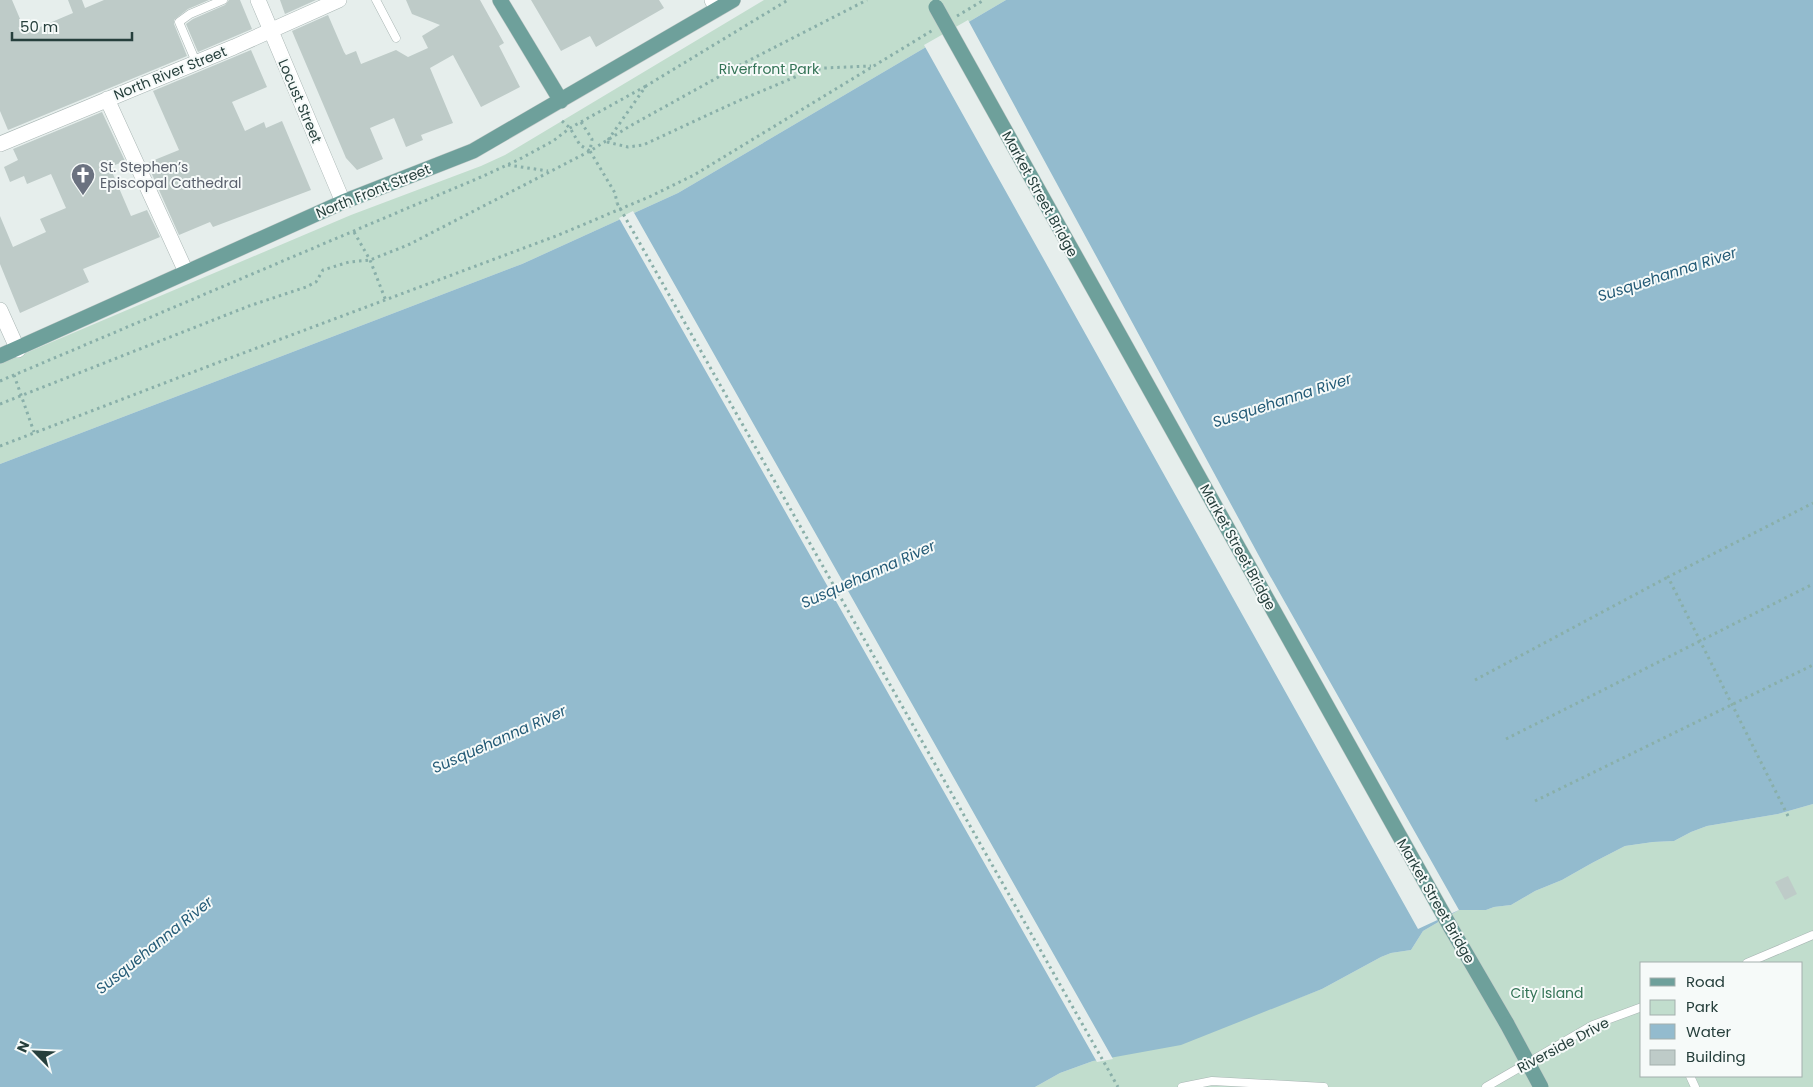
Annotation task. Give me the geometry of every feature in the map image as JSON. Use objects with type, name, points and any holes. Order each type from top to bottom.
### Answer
[{"type":"main road","points":[[500,0],[561,101]]},
{"type":"main road","name":"North Front Street","points":[[0,356],[18,350],[343,202],[473,151],[561,101],[715,4],[733,0]]},
{"type":"main road","name":"Market Street Bridge","points":[[934,4],[1541,1087]]},
{"type":"street","name":"Locust Street","points":[[258,0],[343,202]]},
{"type":"street","name":"North River Street","points":[[0,144],[271,31],[339,0]]},
{"type":"street","points":[[107,99],[186,272]]},
{"type":"street","points":[[0,310],[18,350]]},
{"type":"lane","points":[[196,62],[179,22],[190,14],[223,0]]},
{"type":"lane","points":[[376,0],[396,38]]},
{"type":"lane","points":[[1749,962],[1813,935]]},
{"type":"lane","name":"Riverside Drive","points":[[1486,1087],[1593,1025],[1640,1008]]},
{"type":"lane","points":[[1182,1087],[1212,1081],[1324,1087]]},
{"type":"path","points":[[0,381],[354,232],[507,165],[646,86],[788,0]]},
{"type":"path","points":[[0,404],[240,309],[306,287],[316,282],[323,270],[349,262],[370,260],[408,245],[607,142],[630,126],[742,64],[867,0]]},
{"type":"path","points":[[952,19],[984,0]]},
{"type":"path","points":[[0,446],[556,236],[649,197],[710,166],[936,28]]},
{"type":"path","points":[[607,142],[628,147],[643,146],[738,101],[807,72],[824,68],[871,66]]},
{"type":"path","points":[[607,142],[646,86]]},
{"type":"path","points":[[562,121],[570,128],[580,145],[590,151],[616,193],[617,203],[1118,1087]]},
{"type":"path","points":[[581,122],[592,139],[590,151]]},
{"type":"path","points":[[507,165],[548,171]]},
{"type":"path","points":[[354,232],[370,260],[386,301]]},
{"type":"path","points":[[14,375],[34,432]]},
{"type":"path","points":[[1475,680],[1813,503]]},
{"type":"path","points":[[1668,578],[1788,816]]},
{"type":"path","points":[[1506,739],[1813,584]]},
{"type":"path","points":[[1535,801],[1813,665]]},
{"type":"green space","name":"Riverfront Park","points":[[764,0],[1006,0],[678,193],[522,264],[0,464],[0,364],[351,215],[481,166],[505,155]]},
{"type":"green space","name":"City Island","points":[[1813,804],[1813,1087],[1035,1087],[1060,1073],[1093,1061],[1270,1009],[1322,989],[1381,957],[1391,953],[1411,950],[1423,931],[1459,910],[1486,910],[1511,905],[1625,846],[1674,841],[1707,826],[1778,814]]},
{"type":"water","name":"Susquehanna River","points":[[1006,0],[1813,0],[1813,804],[1778,814],[1707,826],[1674,841],[1625,846],[1511,905],[1486,910],[1459,910],[1423,931],[1411,950],[1391,953],[1381,957],[1322,989],[1181,1045],[1093,1061],[1060,1073],[1035,1087],[0,1087],[0,464],[522,264],[678,193]]},
{"type":"pier","points":[[968,20],[1265,567],[1459,910],[1418,929],[924,45]]},
{"type":"pier","points":[[633,211],[1113,1059],[1097,1062],[619,218]]},
{"type":"building","points":[[0,0],[12,0],[26,33],[73,13],[68,0],[82,0],[85,8],[104,0],[209,0],[188,9],[174,20],[187,56],[8,130],[0,111]]},
{"type":"building","points":[[229,0],[240,0],[252,29],[198,52],[186,24],[225,5]]},
{"type":"building","points":[[280,0],[316,0],[285,14]]},
{"type":"building","points":[[406,0],[480,0],[504,43],[499,46],[520,87],[481,107],[453,55],[430,68],[453,123],[421,135],[423,140],[406,147],[394,118],[370,128],[383,159],[357,170],[346,158],[292,31],[328,15],[346,55],[356,51],[361,64],[396,50],[408,57],[428,48],[422,36],[440,25],[412,14]]},
{"type":"building","points":[[531,0],[659,0],[664,8],[596,47],[590,36],[561,51]]},
{"type":"building","points":[[251,50],[267,87],[232,102],[245,131],[264,122],[266,128],[282,121],[311,190],[213,227],[210,222],[179,235],[147,163],[179,150],[153,91]]},
{"type":"building","points":[[102,112],[125,161],[110,167],[131,216],[147,210],[160,237],[83,269],[89,282],[20,313],[0,264],[0,216],[13,247],[46,232],[40,219],[66,208],[51,174],[27,184],[24,176],[10,182],[4,167],[18,160],[13,149]]},
{"type":"building","points":[[1788,876],[1797,894],[1785,900],[1775,882]]},
{"type":"place","name":"St. Stephen’s Episcopal Cathedral","points":[[83,196]]}]
